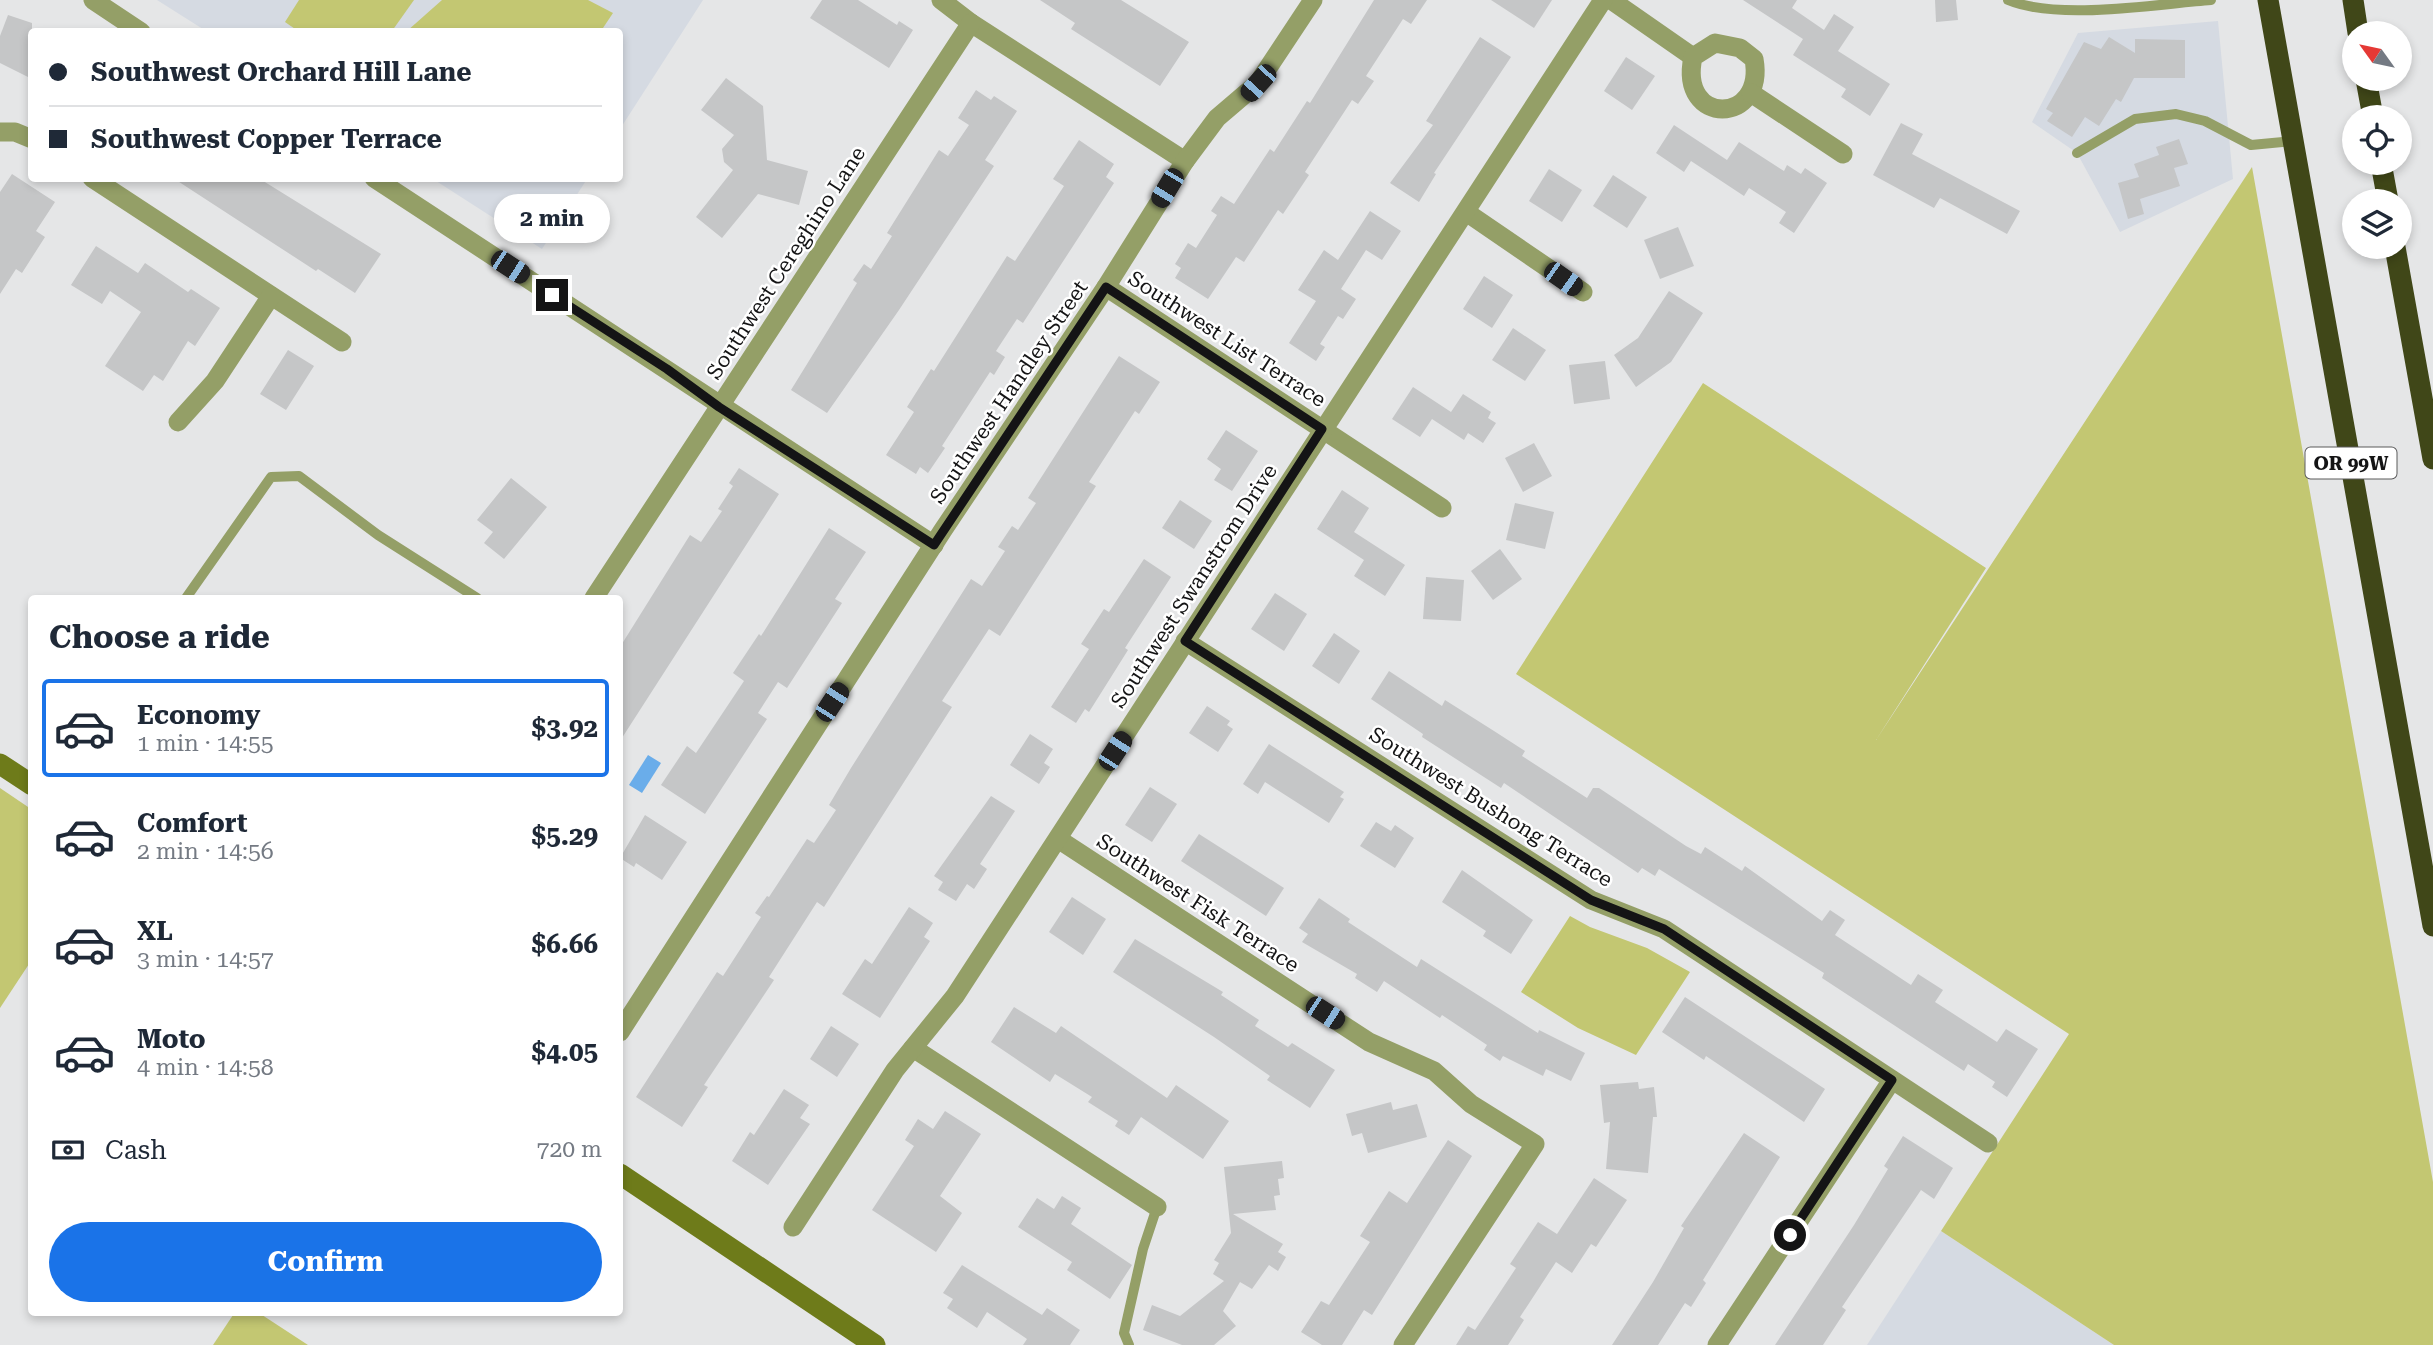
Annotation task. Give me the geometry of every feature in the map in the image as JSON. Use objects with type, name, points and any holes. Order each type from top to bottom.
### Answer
[{"type":"highway","name":"OR 99W","points":[[2268,0],[2433,926]]},
{"type":"highway","points":[[2353,0],[2356,21]]},
{"type":"highway","points":[[2397,259],[2433,459]]},
{"type":"main road","points":[[0,764],[28,783]]},
{"type":"main road","points":[[623,1176],[875,1345]]},
{"type":"street","points":[[93,0],[135,28]]},
{"type":"street","points":[[941,0],[971,23],[1185,161]]},
{"type":"street","name":"Southwest Handley Street","points":[[623,1027],[934,545],[1106,287],[1185,161],[1217,118],[1258,83],[1313,0]]},
{"type":"street","name":"Southwest Swanstrom Drive","points":[[793,1227],[895,1070],[955,996],[1603,0]]},
{"type":"street","points":[[1611,0],[1693,57]]},
{"type":"street","name":"Southwest Cereghino Lane","points":[[595,595],[971,23]]},
{"type":"street","points":[[1715,43],[1740,48],[1754,59],[1757,73],[1751,93],[1744,102],[1723,110],[1698,99],[1691,87],[1689,74],[1693,57],[1704,47],[1715,43]]},
{"type":"street","points":[[1751,93],[1843,154]]},
{"type":"street","points":[[1,131],[15,132],[28,137]]},
{"type":"street","points":[[101,182],[342,342]]},
{"type":"street","points":[[380,182],[667,369],[719,407],[934,545]]},
{"type":"street","points":[[1466,212],[1583,292]]},
{"type":"street","name":"Southwest List Terrace","points":[[1106,287],[1442,508]]},
{"type":"street","points":[[178,422],[215,381],[271,296]]},
{"type":"street","name":"Southwest Bushong Terrace","points":[[1185,641],[1591,900],[1664,929],[1988,1143]]},
{"type":"street","name":"Southwest Fisk Terrace","points":[[1058,839],[1369,1042],[1434,1071],[1471,1104],[1535,1144],[1403,1345]]},
{"type":"street","points":[[913,1048],[1157,1207]]},
{"type":"street","points":[[1717,1345],[1892,1080]]},
{"type":"lane","points":[[2007,0],[2020,5],[2061,10],[2208,0]]},
{"type":"lane","points":[[2077,153],[2135,119],[2176,114],[2205,121],[2251,145],[2294,141]]},
{"type":"lane","points":[[188,595],[271,477],[299,476],[378,535],[472,595]]},
{"type":"lane","points":[[1129,1345],[1124,1333],[1143,1249],[1157,1207]]},
{"type":"shaded area","points":[[157,0],[703,0],[623,124],[623,28],[201,28]]},
{"type":"shaded area","points":[[2218,21],[2233,179],[2120,232],[2077,153],[2032,122],[2078,33]]},
{"type":"shaded area","points":[[438,182],[585,182],[542,249]]},
{"type":"shaded area","points":[[1941,1231],[2114,1345],[1867,1345]]},
{"type":"green space","points":[[299,0],[414,0],[394,28],[294,28],[285,22]]},
{"type":"green space","points":[[442,0],[588,0],[613,13],[603,28],[410,28]]},
{"type":"green space","points":[[2252,167],[2433,1182],[2433,1345],[2114,1345],[1941,1231],[2069,1034],[1516,674],[1703,383],[1986,568],[1876,740]]},
{"type":"green space","points":[[0,788],[28,807],[28,966],[0,1008]]},
{"type":"green space","points":[[1570,916],[1590,927],[1647,948],[1690,972],[1636,1055],[1578,1028],[1521,992]]},
{"type":"green space","points":[[232,1316],[264,1316],[308,1345],[213,1345]]},
{"type":"water","points":[[648,755],[661,763],[642,793],[629,785]]},
{"type":"building","points":[[822,0],[858,0],[897,25],[899,21],[913,30],[889,68],[810,18]]},
{"type":"building","points":[[1040,0],[1121,0],[1189,42],[1160,86],[1071,29],[1075,23]]},
{"type":"building","points":[[1374,0],[1427,0],[1411,24],[1403,19],[1366,76],[1374,81],[1358,104],[1352,100],[1305,172],[1309,175],[1283,214],[1278,210],[1244,262],[1236,257],[1208,299],[1175,278],[1181,268],[1175,264],[1188,243],[1196,248],[1217,215],[1211,211],[1221,196],[1234,204],[1270,149],[1274,152],[1307,101],[1310,103]]},
{"type":"building","points":[[1491,0],[1552,0],[1534,28]]},
{"type":"building","points":[[1743,0],[1797,0],[1792,8],[1824,30],[1834,14],[1854,27],[1838,51],[1890,84],[1870,116],[1841,97],[1846,89],[1793,55],[1803,39]]},
{"type":"building","points":[[1935,0],[1956,0],[1958,20],[1936,22]]},
{"type":"building","points":[[8,15],[32,23],[32,28],[28,28],[28,77],[0,63],[0,36]]},
{"type":"building","points":[[1480,37],[1511,57],[1434,173],[1436,174],[1419,202],[1390,183],[1433,125],[1426,121]]},
{"type":"building","points":[[2109,37],[2135,53],[2135,39],[2185,40],[2185,78],[2134,78],[2121,102],[2116,99],[2099,126],[2085,117],[2072,137],[2047,121],[2053,113],[2046,109],[2084,42],[2101,49]]},
{"type":"building","points":[[1626,57],[1655,76],[1632,110],[1604,91]]},
{"type":"building","points":[[726,78],[763,106],[767,160],[808,171],[799,205],[758,194],[722,238],[696,217],[733,170],[724,162],[722,149],[734,135],[701,110]]},
{"type":"building","points":[[976,90],[991,100],[994,96],[1017,111],[985,160],[994,166],[827,413],[791,390],[857,283],[853,280],[864,264],[871,269],[892,236],[887,233],[939,150],[948,156],[969,125],[958,118]]},
{"type":"building","points":[[1901,123],[1923,134],[1912,154],[2020,211],[2007,234],[1940,198],[1934,208],[1873,175]]},
{"type":"building","points":[[1674,125],[1727,160],[1739,142],[1784,171],[1787,165],[1801,174],[1805,168],[1827,183],[1794,233],[1779,223],[1786,212],[1749,188],[1744,196],[1691,161],[1684,172],[1656,153]]},
{"type":"building","points":[[2179,139],[2188,164],[2174,168],[2180,186],[2140,199],[2144,214],[2128,219],[2118,183],[2139,177],[2134,164],[2159,155],[2156,147]]},
{"type":"building","points":[[1079,140],[1114,164],[1106,177],[1114,183],[1023,323],[1017,319],[996,351],[1005,357],[994,375],[990,372],[942,446],[945,448],[928,473],[920,467],[916,474],[886,455],[914,412],[907,407],[931,369],[934,371],[1007,256],[1015,261],[1064,186],[1053,179]]},
{"type":"building","points":[[1549,169],[1582,190],[1562,222],[1529,201]]},
{"type":"building","points":[[12,174],[55,202],[36,231],[45,237],[22,273],[16,269],[0,294],[0,192]]},
{"type":"building","points":[[1613,175],[1647,197],[1627,228],[1593,206]]},
{"type":"building","points":[[179,182],[265,182],[381,254],[355,293],[318,269],[316,271]]},
{"type":"building","points":[[1370,211],[1401,231],[1382,260],[1366,250],[1341,289],[1356,299],[1343,319],[1338,316],[1320,344],[1325,347],[1316,361],[1289,343],[1316,301],[1298,290],[1324,250],[1338,260]]},
{"type":"building","points":[[1678,227],[1694,266],[1660,279],[1644,240]]},
{"type":"building","points":[[96,246],[138,273],[145,263],[188,292],[191,289],[220,308],[195,346],[188,341],[163,381],[154,375],[143,391],[105,366],[141,312],[110,291],[102,304],[71,285]]},
{"type":"building","points":[[1484,276],[1513,295],[1492,328],[1463,309]]},
{"type":"building","points":[[1669,291],[1703,313],[1671,362],[1636,387],[1614,355],[1638,338]]},
{"type":"building","points":[[1513,328],[1546,350],[1525,381],[1492,360]]},
{"type":"building","points":[[288,350],[314,366],[286,410],[260,394]]},
{"type":"building","points":[[1119,356],[1160,382],[1139,414],[1135,411],[1089,482],[1096,486],[1000,636],[989,629],[942,701],[952,707],[824,907],[817,902],[769,977],[774,980],[704,1085],[708,1087],[682,1127],[636,1097],[717,972],[723,976],[761,917],[755,913],[767,896],[769,897],[807,839],[814,843],[836,810],[829,805],[971,579],[982,586],[1005,551],[998,547],[1012,526],[1018,530],[1036,503],[1028,498]]},
{"type":"building","points":[[1605,361],[1610,399],[1574,404],[1569,365]]},
{"type":"building","points":[[1413,387],[1451,412],[1463,394],[1491,412],[1488,418],[1496,423],[1483,443],[1468,433],[1464,440],[1432,419],[1420,437],[1392,419]]},
{"type":"building","points":[[1226,430],[1258,451],[1232,491],[1214,480],[1221,469],[1207,459]]},
{"type":"building","points":[[1534,443],[1552,476],[1523,492],[1505,458]]},
{"type":"building","points":[[739,468],[779,494],[623,736],[623,642],[690,535],[701,542],[722,511],[718,509],[733,486],[729,483]]},
{"type":"building","points":[[511,478],[547,507],[504,559],[484,543],[493,532],[477,520]]},
{"type":"building","points":[[1342,490],[1369,508],[1354,532],[1405,565],[1385,596],[1354,576],[1364,560],[1317,529]]},
{"type":"building","points":[[1180,500],[1212,521],[1194,549],[1162,528]]},
{"type":"building","points":[[1515,503],[1554,512],[1545,549],[1506,540]]},
{"type":"building","points":[[829,528],[866,552],[835,599],[842,603],[787,688],[778,682],[758,713],[767,719],[705,814],[661,785],[687,746],[696,753],[744,681],[733,673],[759,634],[761,636]]},
{"type":"building","points":[[1500,549],[1522,579],[1493,600],[1471,571]]},
{"type":"building","points":[[1144,559],[1171,577],[1125,648],[1128,650],[1089,712],[1085,709],[1076,723],[1051,707],[1089,649],[1081,644],[1104,609],[1109,612]]},
{"type":"building","points":[[1426,577],[1464,580],[1461,621],[1423,619]]},
{"type":"building","points":[[1275,593],[1307,614],[1284,651],[1251,629]]},
{"type":"building","points":[[1334,633],[1360,651],[1339,684],[1312,666]]},
{"type":"building","points":[[1389,671],[1442,706],[1445,700],[1494,731],[1525,751],[1522,756],[1587,798],[1593,788],[1599,788],[1686,846],[1701,854],[1705,847],[1742,871],[1745,866],[1822,921],[1830,910],[1845,920],[1835,935],[1911,985],[1918,974],[1943,990],[1935,1002],[1997,1042],[2006,1029],[2038,1049],[2007,1097],[1992,1087],[1995,1082],[1968,1064],[1964,1071],[1822,978],[1824,973],[1659,869],[1655,876],[1642,868],[1638,873],[1504,783],[1501,788],[1422,737],[1423,734],[1371,699]]},
{"type":"building","points":[[1207,706],[1230,721],[1227,725],[1233,729],[1218,752],[1189,733]]},
{"type":"building","points":[[1030,734],[1053,749],[1044,763],[1050,767],[1039,784],[1010,765]]},
{"type":"building","points":[[1269,744],[1344,792],[1340,797],[1344,799],[1329,823],[1265,782],[1258,794],[1243,784]]},
{"type":"building","points":[[1150,787],[1177,804],[1152,842],[1125,825]]},
{"type":"building","points":[[991,796],[1015,811],[980,864],[987,869],[974,889],[967,884],[956,901],[938,890],[943,882],[934,876]]},
{"type":"building","points":[[645,815],[687,842],[662,880],[636,863],[634,867],[623,860],[623,853]]},
{"type":"building","points":[[1376,822],[1391,831],[1395,825],[1414,838],[1395,868],[1360,846]]},
{"type":"building","points":[[1199,834],[1284,888],[1266,916],[1181,861]]},
{"type":"building","points":[[1462,870],[1533,920],[1511,954],[1483,936],[1486,931],[1442,902]]},
{"type":"building","points":[[1072,897],[1106,919],[1083,955],[1049,932]]},
{"type":"building","points":[[1319,898],[1350,919],[1348,922],[1417,967],[1421,959],[1538,1033],[1539,1030],[1585,1053],[1571,1081],[1546,1069],[1543,1076],[1503,1056],[1500,1061],[1484,1050],[1487,1045],[1442,1015],[1440,1018],[1384,981],[1377,992],[1355,978],[1357,974],[1302,942],[1308,934],[1299,928]]},
{"type":"building","points":[[909,907],[933,923],[924,937],[930,941],[880,1018],[842,994],[865,959],[872,964]]},
{"type":"building","points":[[1135,939],[1223,992],[1221,995],[1259,1020],[1255,1026],[1288,1047],[1292,1043],[1335,1070],[1310,1108],[1267,1080],[1270,1076],[1214,1037],[1113,972]]},
{"type":"building","points":[[1685,997],[1825,1089],[1804,1122],[1706,1056],[1704,1060],[1662,1032]]},
{"type":"building","points":[[1014,1007],[1056,1033],[1061,1026],[1167,1098],[1176,1085],[1229,1121],[1203,1159],[1141,1117],[1129,1135],[1115,1126],[1118,1121],[1088,1102],[1092,1097],[1055,1074],[1050,1082],[991,1042]]},
{"type":"building","points":[[831,1026],[859,1044],[837,1077],[810,1059]]},
{"type":"building","points":[[1638,1082],[1639,1089],[1654,1087],[1657,1117],[1653,1117],[1648,1173],[1606,1169],[1610,1122],[1604,1123],[1600,1085]]},
{"type":"building","points":[[784,1089],[809,1105],[800,1118],[810,1124],[768,1185],[732,1161],[750,1132],[754,1135]]},
{"type":"building","points":[[1391,1102],[1393,1110],[1417,1104],[1427,1137],[1368,1153],[1362,1133],[1352,1136],[1346,1114]]},
{"type":"building","points":[[945,1111],[981,1134],[940,1196],[962,1213],[936,1252],[872,1210],[914,1146],[905,1140],[918,1119],[933,1129]]},
{"type":"building","points":[[1744,1133],[1780,1157],[1703,1280],[1706,1283],[1691,1307],[1685,1303],[1658,1345],[1612,1345],[1653,1282],[1684,1228],[1681,1226]]},
{"type":"building","points":[[1903,1136],[1953,1168],[1934,1199],[1921,1190],[1842,1307],[1846,1310],[1823,1345],[1775,1345],[1854,1225],[1888,1169],[1884,1166]]},
{"type":"building","points":[[1448,1140],[1472,1156],[1372,1315],[1364,1310],[1342,1345],[1322,1345],[1301,1332],[1321,1301],[1329,1305],[1370,1242],[1360,1236],[1389,1191],[1407,1203]]},
{"type":"building","points":[[1282,1161],[1284,1178],[1278,1179],[1280,1195],[1274,1196],[1276,1210],[1233,1214],[1283,1244],[1278,1252],[1286,1257],[1278,1271],[1269,1265],[1252,1289],[1240,1282],[1223,1311],[1236,1326],[1214,1345],[1182,1345],[1143,1330],[1152,1305],[1180,1316],[1224,1281],[1213,1274],[1219,1263],[1214,1260],[1231,1233],[1224,1167]]},
{"type":"building","points":[[1594,1178],[1627,1200],[1596,1247],[1591,1244],[1572,1273],[1556,1262],[1520,1317],[1524,1320],[1508,1345],[1456,1345],[1468,1326],[1475,1330],[1516,1268],[1510,1264],[1538,1222],[1557,1234]]},
{"type":"building","points":[[1062,1196],[1081,1208],[1071,1224],[1132,1265],[1110,1299],[1067,1270],[1072,1262],[1018,1227],[1037,1198],[1054,1209]]},
{"type":"building","points":[[962,1265],[1042,1315],[1047,1308],[1080,1330],[1070,1345],[1023,1345],[1027,1339],[987,1312],[977,1328],[947,1308],[953,1299],[943,1293]]},
{"type":"route","points":[[552,295],[667,369],[719,407],[934,545],[1106,287],[1322,429],[1185,641],[1591,900],[1664,929],[1892,1080],[1790,1235]]}]
